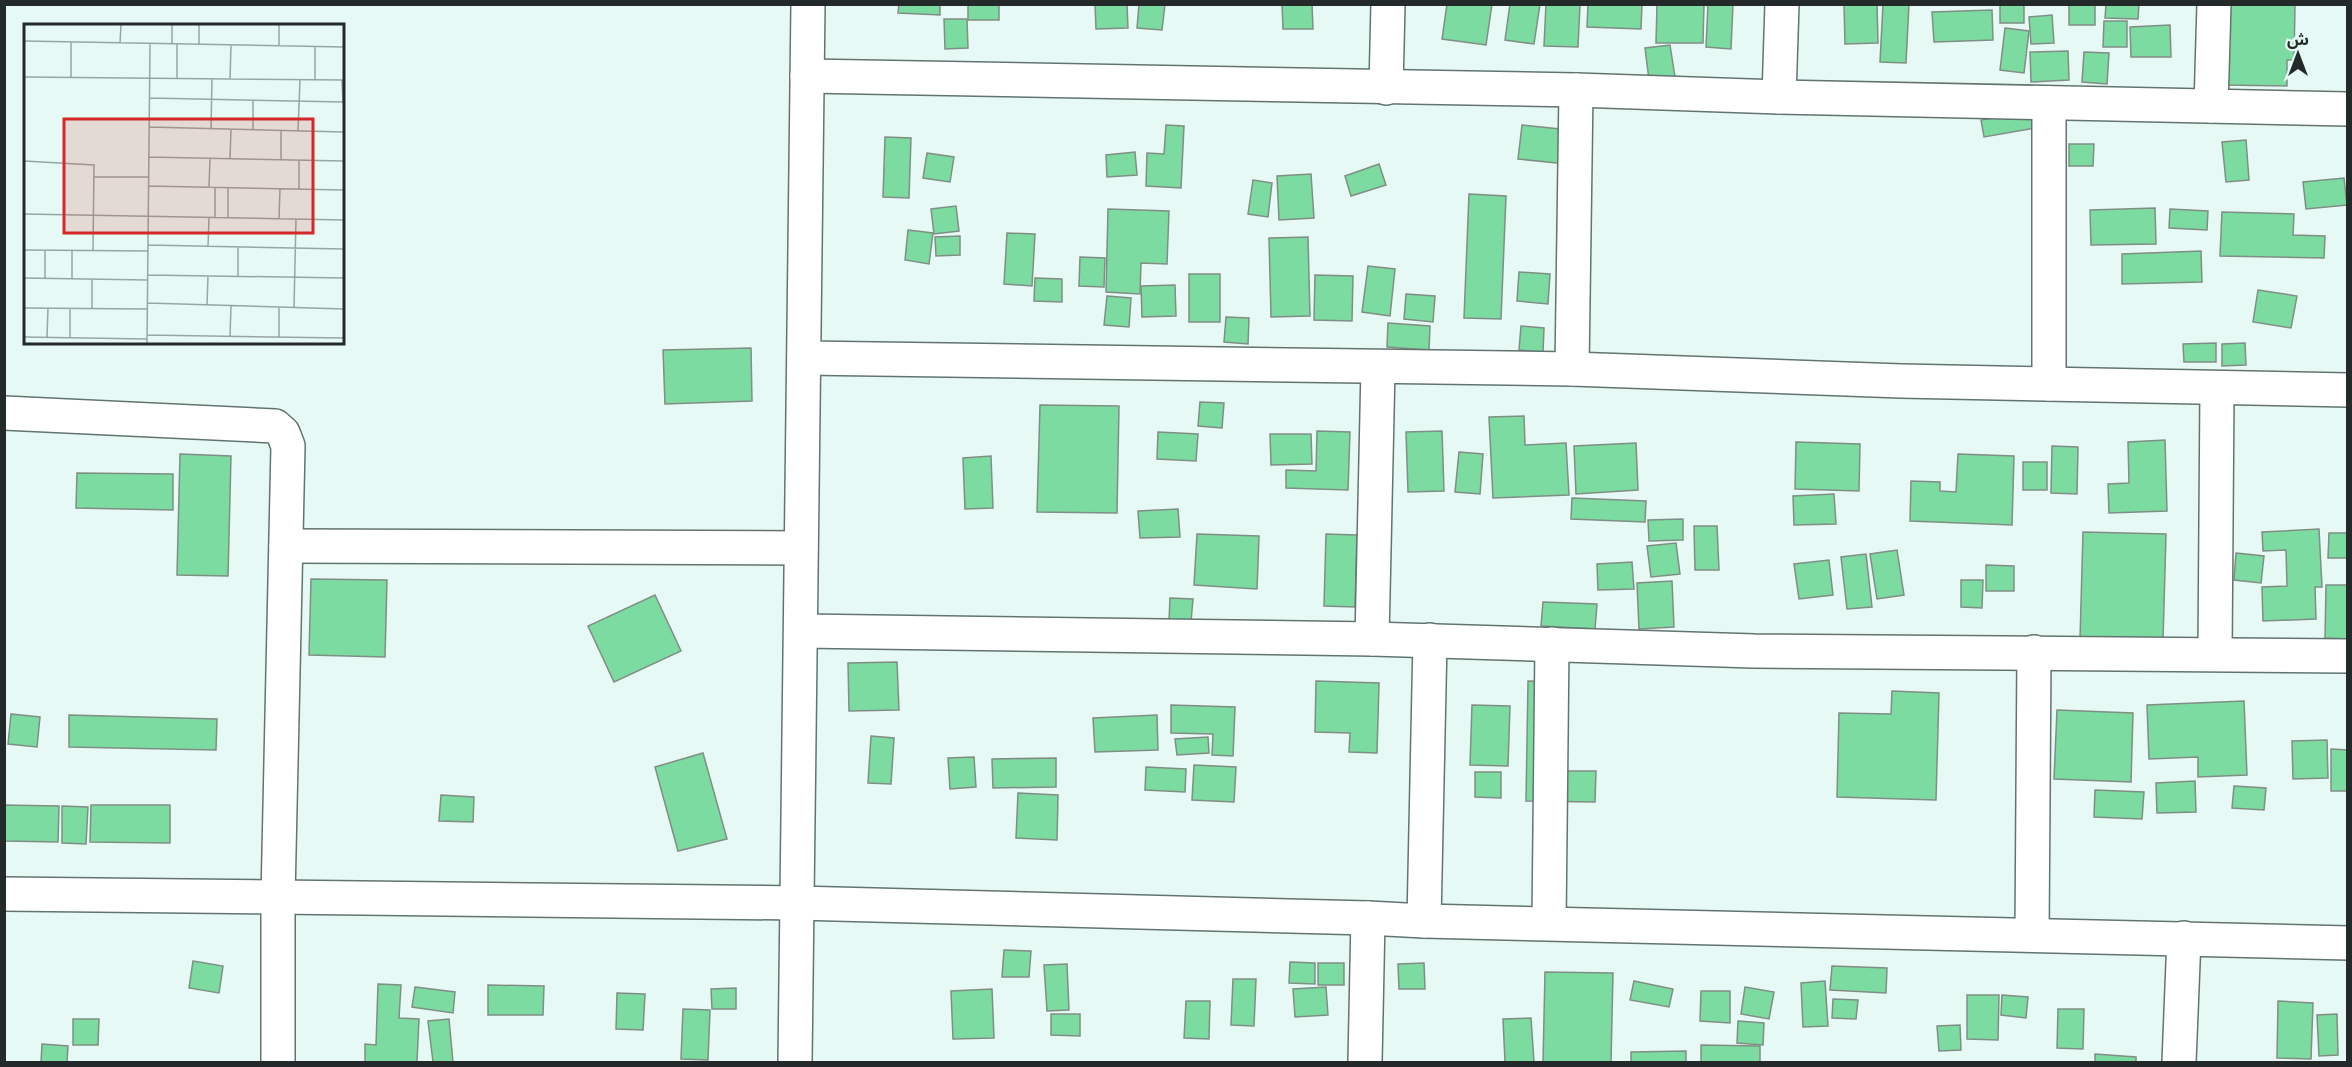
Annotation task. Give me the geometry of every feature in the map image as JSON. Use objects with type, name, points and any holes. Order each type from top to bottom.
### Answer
[{"type":"street","points":[[795,1062],[808,4]]},
{"type":"street","points":[[1386,88],[1388,4]]},
{"type":"street","points":[[1779,97],[1782,4]]},
{"type":"street","points":[[2211,106],[2214,4]]},
{"type":"street","points":[[807,76],[1576,90],[2348,110]]},
{"type":"street","points":[[1572,369],[1576,90]]},
{"type":"street","points":[[2049,103],[2049,384]]},
{"type":"street","points":[[804,358],[1572,369],[1901,381],[2348,390]]},
{"type":"street","points":[[1372,639],[1378,368]]},
{"type":"street","points":[[2215,654],[2217,388]]},
{"type":"street","points":[[4,413],[275,426],[283,433],[288,446],[278,897],[278,1062]]},
{"type":"street","points":[[286,546],[801,548]]},
{"type":"street","points":[[801,632],[1430,640],[1754,651],[2348,656]]},
{"type":"street","points":[[1424,921],[1430,640]]},
{"type":"street","points":[[1549,923],[1552,644]]},
{"type":"street","points":[[2032,935],[2034,652]]},
{"type":"street","points":[[4,894],[797,903],[1424,921],[2348,943]]},
{"type":"street","points":[[1365,1062],[1368,918]]},
{"type":"street","points":[[2179,1062],[2184,938]]},
{"type":"building","points":[[899,4],[940,4],[940,15],[898,13]]},
{"type":"building","points":[[968,4],[999,4],[999,20],[968,20]]},
{"type":"building","points":[[1095,4],[1127,4],[1128,28],[1096,29]]},
{"type":"building","points":[[1139,4],[1165,4],[1162,30],[1137,28]]},
{"type":"building","points":[[1282,4],[1312,4],[1313,29],[1283,29]]},
{"type":"building","points":[[1447,4],[1492,4],[1486,45],[1442,39]]},
{"type":"building","points":[[1510,4],[1540,4],[1534,44],[1505,40]]},
{"type":"building","points":[[1546,4],[1580,4],[1578,47],[1544,46]]},
{"type":"building","points":[[1588,4],[1642,4],[1641,29],[1587,27]]},
{"type":"building","points":[[1657,4],[1704,4],[1703,43],[1656,43]]},
{"type":"building","points":[[1708,4],[1733,4],[1731,49],[1706,47]]},
{"type":"building","points":[[1844,4],[1877,4],[1878,43],[1845,44]]},
{"type":"building","points":[[1883,4],[1909,4],[1906,63],[1880,62]]},
{"type":"building","points":[[2000,4],[2024,4],[2024,23],[2000,23]]},
{"type":"building","points":[[2069,4],[2095,4],[2095,25],[2069,25]]},
{"type":"building","points":[[2106,4],[2139,4],[2138,19],[2105,18]]},
{"type":"building","points":[[2226,4],[2295,5],[2294,60],[2287,60],[2287,86],[2224,85]]},
{"type":"building","points":[[1992,10],[1993,40],[1934,42],[1932,12]]},
{"type":"building","points":[[2052,15],[2054,43],[2031,44],[2029,17]]},
{"type":"building","points":[[944,19],[967,19],[968,48],[945,49]]},
{"type":"building","points":[[2104,21],[2127,21],[2127,47],[2103,47]]},
{"type":"building","points":[[2170,25],[2171,57],[2131,57],[2130,27]]},
{"type":"building","points":[[2005,28],[2029,31],[2024,73],[2000,70]]},
{"type":"building","points":[[1670,45],[1675,77],[1649,80],[1645,48]]},
{"type":"building","points":[[2068,51],[2069,80],[2031,82],[2030,52]]},
{"type":"building","points":[[2084,52],[2109,53],[2107,84],[2082,82]]},
{"type":"building","points":[[2038,110],[2041,127],[1984,137],[1981,120]]},
{"type":"building","points":[[1166,125],[1184,126],[1181,188],[1146,186],[1147,153],[1164,154]]},
{"type":"building","points":[[1522,125],[1570,130],[1566,164],[1518,159]]},
{"type":"building","points":[[885,137],[911,138],[909,198],[883,197]]},
{"type":"building","points":[[2246,140],[2249,180],[2226,182],[2222,142]]},
{"type":"building","points":[[2069,144],[2094,144],[2093,166],[2069,166]]},
{"type":"building","points":[[1135,152],[1137,175],[1107,177],[1106,155]]},
{"type":"building","points":[[927,153],[954,157],[950,182],[923,178]]},
{"type":"building","points":[[1379,164],[1386,185],[1351,196],[1345,176]]},
{"type":"building","points":[[1311,174],[1314,218],[1279,220],[1277,176]]},
{"type":"building","points":[[2344,178],[2347,205],[2306,209],[2303,182]]},
{"type":"building","points":[[1253,180],[1272,183],[1268,217],[1248,214]]},
{"type":"building","points":[[1469,194],[1506,196],[1501,319],[1464,318]]},
{"type":"building","points":[[956,206],[959,231],[934,234],[931,209]]},
{"type":"building","points":[[2155,208],[2156,244],[2091,245],[2090,210]]},
{"type":"building","points":[[1108,209],[1169,211],[1167,264],[1141,263],[1140,294],[1106,292]]},
{"type":"building","points":[[2170,209],[2208,211],[2207,230],[2169,228]]},
{"type":"building","points":[[2222,212],[2294,214],[2293,235],[2325,236],[2324,258],[2220,256]]},
{"type":"building","points":[[908,230],[933,233],[929,264],[905,260]]},
{"type":"building","points":[[1007,233],[1035,234],[1032,286],[1004,284]]},
{"type":"building","points":[[960,236],[960,255],[936,256],[935,237]]},
{"type":"building","points":[[1308,237],[1310,316],[1271,317],[1269,238]]},
{"type":"building","points":[[2201,251],[2202,282],[2122,284],[2122,254]]},
{"type":"building","points":[[1080,257],[1105,258],[1104,287],[1079,286]]},
{"type":"building","points":[[1368,266],[1395,269],[1390,316],[1362,312]]},
{"type":"building","points":[[1519,272],[1550,274],[1548,304],[1517,301]]},
{"type":"building","points":[[1189,274],[1220,274],[1220,322],[1189,322]]},
{"type":"building","points":[[1315,275],[1353,276],[1352,321],[1314,320]]},
{"type":"building","points":[[1035,278],[1062,279],[1062,302],[1034,301]]},
{"type":"building","points":[[1175,285],[1176,316],[1142,317],[1141,286]]},
{"type":"building","points":[[2258,290],[2297,296],[2291,328],[2253,322]]},
{"type":"building","points":[[1406,294],[1435,296],[1433,322],[1404,319]]},
{"type":"building","points":[[1107,296],[1131,298],[1129,327],[1104,325]]},
{"type":"building","points":[[1226,317],[1249,318],[1248,344],[1224,342]]},
{"type":"building","points":[[1388,323],[1430,326],[1429,350],[1387,347]]},
{"type":"building","points":[[1521,326],[1544,328],[1543,352],[1519,350]]},
{"type":"building","points":[[2216,343],[2216,362],[2184,362],[2183,344]]},
{"type":"building","points":[[2245,343],[2246,365],[2222,366],[2222,344]]},
{"type":"building","points":[[751,348],[752,401],[665,404],[663,350]]},
{"type":"building","points":[[1200,402],[1224,403],[1222,428],[1198,426]]},
{"type":"building","points":[[1040,405],[1119,406],[1117,513],[1037,512]]},
{"type":"building","points":[[1524,416],[1525,445],[1566,443],[1569,495],[1493,498],[1489,417]]},
{"type":"building","points":[[1317,431],[1350,432],[1348,490],[1286,488],[1286,470],[1316,471]]},
{"type":"building","points":[[1442,431],[1444,491],[1408,492],[1406,432]]},
{"type":"building","points":[[1158,432],[1198,434],[1196,461],[1157,459]]},
{"type":"building","points":[[1270,434],[1311,434],[1312,464],[1271,465]]},
{"type":"building","points":[[2165,440],[2167,511],[2109,513],[2108,484],[2129,483],[2128,442]]},
{"type":"building","points":[[1796,442],[1860,444],[1859,491],[1795,489]]},
{"type":"building","points":[[1636,443],[1638,490],[1576,494],[1574,446]]},
{"type":"building","points":[[2052,446],[2078,447],[2077,494],[2051,493]]},
{"type":"building","points":[[1459,452],[1483,454],[1480,494],[1455,492]]},
{"type":"building","points":[[180,454],[231,456],[228,576],[177,575]]},
{"type":"building","points":[[1958,454],[2014,456],[2012,525],[1910,521],[1911,481],[1940,482],[1940,491],[1956,492]]},
{"type":"building","points":[[991,456],[993,508],[965,509],[963,458]]},
{"type":"building","points":[[2023,462],[2047,462],[2047,490],[2023,490]]},
{"type":"building","points":[[77,473],[173,474],[173,510],[76,508]]},
{"type":"building","points":[[1834,494],[1836,524],[1794,525],[1793,496]]},
{"type":"building","points":[[1572,498],[1646,501],[1645,522],[1571,519]]},
{"type":"building","points":[[1178,509],[1180,537],[1140,538],[1138,511]]},
{"type":"building","points":[[1683,519],[1683,540],[1649,541],[1648,520]]},
{"type":"building","points":[[1694,526],[1717,526],[1719,570],[1695,570]]},
{"type":"building","points":[[2319,529],[2322,587],[2315,587],[2316,619],[2263,621],[2262,587],[2287,586],[2286,550],[2263,551],[2262,532]]},
{"type":"building","points":[[2083,532],[2166,534],[2163,641],[2080,639]]},
{"type":"building","points":[[2329,533],[2348,533],[2348,558],[2328,558]]},
{"type":"building","points":[[1197,534],[1259,536],[1257,589],[1194,585]]},
{"type":"building","points":[[1326,534],[1357,535],[1355,607],[1324,606]]},
{"type":"building","points":[[1676,543],[1680,574],[1651,577],[1647,546]]},
{"type":"building","points":[[1897,550],[1904,595],[1877,599],[1870,554]]},
{"type":"building","points":[[2236,553],[2264,556],[2261,583],[2234,580]]},
{"type":"building","points":[[1866,554],[1872,607],[1847,609],[1841,557]]},
{"type":"building","points":[[1829,560],[1833,595],[1799,599],[1794,564]]},
{"type":"building","points":[[1632,562],[1634,589],[1598,590],[1597,564]]},
{"type":"building","points":[[1986,565],[2014,566],[2014,591],[1986,591]]},
{"type":"building","points":[[311,579],[387,580],[385,657],[309,655]]},
{"type":"building","points":[[1961,580],[1983,580],[1982,608],[1961,607]]},
{"type":"building","points":[[1672,581],[1674,627],[1639,629],[1637,583]]},
{"type":"building","points":[[2326,585],[2348,585],[2348,639],[2325,638]]},
{"type":"building","points":[[655,595],[681,651],[614,682],[588,626]]},
{"type":"building","points":[[1170,598],[1193,599],[1191,622],[1169,621]]},
{"type":"building","points":[[1543,602],[1597,604],[1595,629],[1541,626]]},
{"type":"building","points":[[897,662],[899,710],[849,711],[848,663]]},
{"type":"building","points":[[1316,681],[1379,683],[1377,753],[1349,752],[1350,733],[1315,732]]},
{"type":"building","points":[[1528,681],[1563,682],[1562,771],[1596,771],[1595,802],[1526,801]]},
{"type":"building","points":[[1892,691],[1939,693],[1936,800],[1837,797],[1839,713],[1891,714]]},
{"type":"building","points":[[2244,701],[2247,775],[2198,777],[2198,757],[2149,759],[2147,705]]},
{"type":"building","points":[[1171,705],[1235,707],[1233,756],[1212,755],[1213,734],[1171,733]]},
{"type":"building","points":[[1472,705],[1510,706],[1508,766],[1470,765]]},
{"type":"building","points":[[2057,710],[2133,713],[2131,782],[2054,779]]},
{"type":"building","points":[[11,714],[40,717],[37,747],[8,744]]},
{"type":"building","points":[[69,715],[217,719],[216,750],[69,747]]},
{"type":"building","points":[[1157,715],[1158,750],[1095,752],[1093,718]]},
{"type":"building","points":[[871,736],[894,738],[891,784],[868,783]]},
{"type":"building","points":[[1208,737],[1209,753],[1177,755],[1175,739]]},
{"type":"building","points":[[2327,740],[2328,778],[2293,779],[2292,741]]},
{"type":"building","points":[[2331,749],[2348,750],[2348,791],[2331,791]]},
{"type":"building","points":[[703,753],[727,839],[678,851],[655,767]]},
{"type":"building","points":[[974,757],[976,787],[950,789],[948,758]]},
{"type":"building","points":[[1056,758],[1056,787],[993,788],[992,759]]},
{"type":"building","points":[[1194,765],[1236,767],[1234,802],[1192,800]]},
{"type":"building","points":[[1146,767],[1186,769],[1185,792],[1145,790]]},
{"type":"building","points":[[1475,772],[1501,772],[1501,798],[1475,797]]},
{"type":"building","points":[[2195,781],[2196,812],[2157,813],[2156,783]]},
{"type":"building","points":[[2234,786],[2266,788],[2264,810],[2232,808]]},
{"type":"building","points":[[2095,790],[2144,792],[2142,819],[2094,817]]},
{"type":"building","points":[[1018,793],[1058,795],[1057,840],[1016,838]]},
{"type":"building","points":[[441,795],[474,797],[473,822],[439,821]]},
{"type":"building","points":[[4,805],[59,806],[58,842],[4,841]]},
{"type":"building","points":[[91,805],[170,805],[170,843],[90,842]]},
{"type":"building","points":[[62,806],[88,807],[86,844],[62,843]]},
{"type":"building","points":[[1004,950],[1031,951],[1029,977],[1002,977]]},
{"type":"building","points":[[193,961],[223,966],[219,993],[189,988]]},
{"type":"building","points":[[1290,962],[1315,963],[1315,984],[1289,983]]},
{"type":"building","points":[[1318,963],[1344,963],[1344,985],[1318,985]]},
{"type":"building","points":[[1424,963],[1425,989],[1399,989],[1398,964]]},
{"type":"building","points":[[1067,964],[1069,1010],[1047,1011],[1044,965]]},
{"type":"building","points":[[1832,966],[1887,968],[1886,993],[1830,990]]},
{"type":"building","points":[[1545,972],[1613,973],[1611,1062],[1543,1062]]},
{"type":"building","points":[[1233,979],[1256,979],[1254,1026],[1231,1025]]},
{"type":"building","points":[[1634,981],[1673,989],[1669,1007],[1630,1000]]},
{"type":"building","points":[[1825,981],[1828,1026],[1803,1027],[1801,983]]},
{"type":"building","points":[[378,984],[401,985],[399,1018],[419,1019],[417,1062],[365,1062],[365,1044],[376,1045]]},
{"type":"building","points":[[488,985],[544,986],[543,1015],[488,1015]]},
{"type":"building","points":[[415,987],[455,992],[453,1013],[412,1007]]},
{"type":"building","points":[[1326,987],[1328,1015],[1295,1017],[1293,989]]},
{"type":"building","points":[[1745,987],[1774,992],[1769,1019],[1741,1014]]},
{"type":"building","points":[[736,988],[736,1009],[712,1009],[711,989]]},
{"type":"building","points":[[992,989],[994,1038],[953,1039],[951,991]]},
{"type":"building","points":[[1701,991],[1730,991],[1730,1023],[1700,1021]]},
{"type":"building","points":[[617,993],[645,994],[643,1030],[616,1029]]},
{"type":"building","points":[[1967,995],[1999,995],[1998,1040],[1967,1039]]},
{"type":"building","points":[[2002,995],[2028,997],[2026,1018],[2001,1015]]},
{"type":"building","points":[[1833,999],[1858,1000],[1856,1019],[1832,1018]]},
{"type":"building","points":[[1186,1001],[1210,1001],[1209,1039],[1184,1038]]},
{"type":"building","points":[[2278,1001],[2313,1003],[2311,1059],[2277,1058]]},
{"type":"building","points":[[683,1009],[710,1010],[708,1060],[681,1059]]},
{"type":"building","points":[[2058,1009],[2084,1009],[2083,1049],[2057,1048]]},
{"type":"building","points":[[1051,1014],[1080,1014],[1080,1036],[1051,1035]]},
{"type":"building","points":[[2337,1014],[2338,1055],[2319,1056],[2317,1015]]},
{"type":"building","points":[[1531,1018],[1534,1062],[1505,1062],[1503,1019]]},
{"type":"building","points":[[73,1019],[99,1019],[98,1045],[73,1045]]},
{"type":"building","points":[[449,1019],[453,1062],[433,1062],[428,1021]]},
{"type":"building","points":[[1738,1021],[1764,1023],[1763,1045],[1737,1043]]},
{"type":"building","points":[[1960,1025],[1961,1050],[1939,1051],[1937,1026]]},
{"type":"building","points":[[42,1044],[68,1046],[67,1062],[41,1062]]},
{"type":"building","points":[[1701,1045],[1760,1046],[1760,1062],[1701,1062]]},
{"type":"building","points":[[1686,1051],[1686,1062],[1631,1062],[1631,1052]]},
{"type":"building","points":[[2095,1054],[2136,1057],[2136,1062],[2095,1062]]}]
